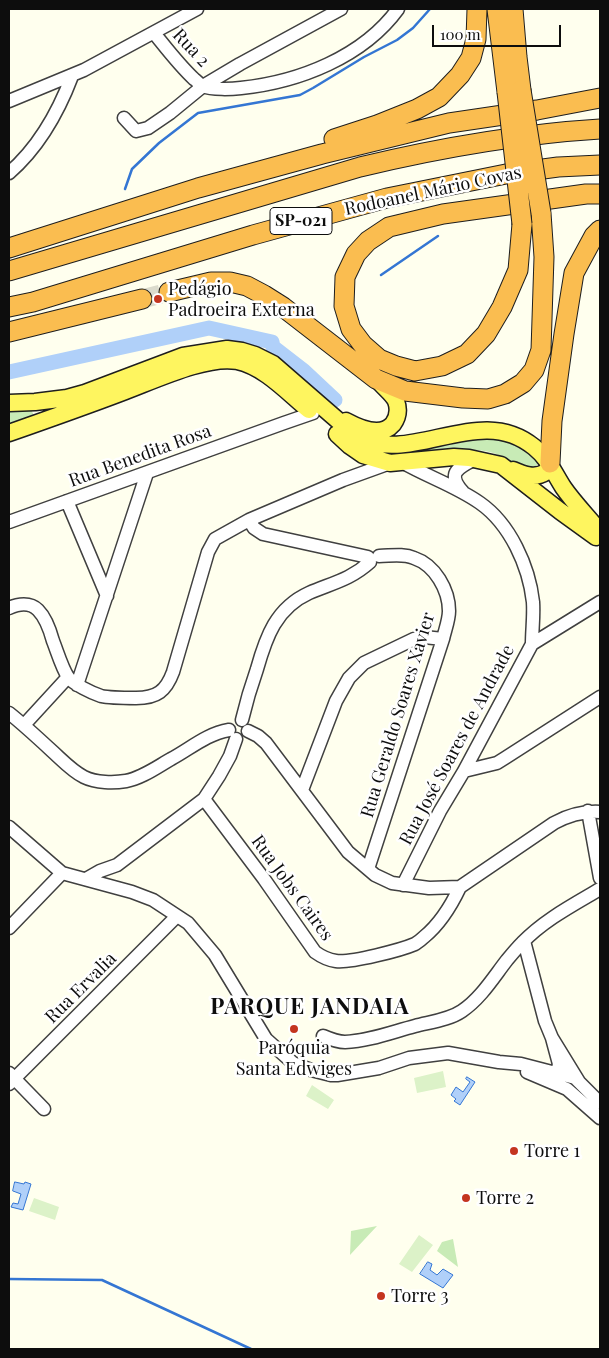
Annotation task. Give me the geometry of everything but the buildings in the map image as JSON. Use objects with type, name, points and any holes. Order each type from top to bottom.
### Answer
[{"type":"highway","points":[[198,188],[295,152],[377,125],[417,109],[439,97],[460,75],[471,58],[476,39],[477,9]]},
{"type":"highway","points":[[497,9],[541,213],[552,421]]},
{"type":"highway","points":[[513,9],[517,58]]},
{"type":"highway","points":[[524,9],[520,27],[514,91],[522,224],[518,270],[502,307],[486,334],[467,354],[442,366],[415,371],[379,359],[363,345],[351,329],[344,306],[345,277],[356,254],[368,241],[389,227],[443,214],[586,194],[600,194]]},
{"type":"highway","points":[[9,248],[198,188],[322,154],[449,123],[537,110],[600,98]]},
{"type":"highway","points":[[537,110],[600,107]]},
{"type":"highway","name":"Rodoanel Mário Covas","points":[[9,271],[360,167],[453,147],[548,133],[600,129]]},
{"type":"highway","name":"Rodoanel Mário Covas","points":[[9,308],[253,234],[387,198],[506,174],[558,167],[600,165]]},
{"type":"highway","points":[[550,463],[552,421],[574,273],[594,236],[600,230]]},
{"type":"highway","points":[[169,292],[211,282],[230,282],[248,286],[283,307],[376,379],[404,392],[488,399],[506,394],[523,384],[534,370],[541,350],[544,257]]},
{"type":"highway","points":[[9,332],[142,299]]},
{"type":"main road","points":[[9,403],[67,398],[183,356],[227,348],[255,355],[273,364],[350,446],[363,455],[396,462],[454,457],[475,459],[501,465],[525,475],[537,476],[546,472],[550,463]]},
{"type":"main road","points":[[9,433],[195,365],[228,360],[258,368],[292,395],[366,442],[390,446],[467,431],[494,430],[520,437],[535,447],[550,463],[563,488],[600,532]]},
{"type":"main road","points":[[321,413],[360,428],[374,431],[390,427],[396,420],[398,410],[395,399],[376,379]]},
{"type":"main road","points":[[501,465],[600,540]]},
{"type":"street","points":[[9,101],[72,76],[197,9]]},
{"type":"street","points":[[124,118],[136,132],[148,128],[203,86],[341,9]]},
{"type":"street","points":[[203,86],[233,89],[298,77],[356,48],[388,23],[398,9]]},
{"type":"street","name":"Rua 2","points":[[154,33],[178,63],[203,86]]},
{"type":"street","points":[[240,64],[242,79],[250,87]]},
{"type":"street","points":[[9,173],[43,136],[72,76]]},
{"type":"street","points":[[284,423],[291,408],[292,395]]},
{"type":"street","name":"Rua Benedita Rosa","points":[[9,522],[284,423],[321,413]]},
{"type":"street","points":[[343,480],[363,455]]},
{"type":"street","points":[[464,494],[456,484],[455,471],[475,459]]},
{"type":"street","points":[[9,608],[26,604],[36,608],[42,615],[72,681],[101,696],[137,698],[153,696],[169,684],[208,552],[215,539],[249,520],[343,480],[396,462]]},
{"type":"street","name":"Rua José Soares de Andrade","points":[[396,462],[450,486],[481,503],[496,516],[515,543],[529,579],[533,602],[532,644],[464,771],[440,811],[403,885]]},
{"type":"street","points":[[24,725],[72,681],[107,596],[147,472]]},
{"type":"street","points":[[67,501],[107,596]]},
{"type":"street","name":"Rua Geraldo Soares Xavier","points":[[249,520],[254,528],[263,534],[372,559],[402,555],[413,557],[422,561],[439,579],[446,595],[449,612],[443,639],[368,869]]},
{"type":"street","points":[[9,713],[73,771],[86,778],[111,782],[126,781],[139,776],[174,758],[203,739],[217,733],[243,738],[247,734],[245,726],[263,647],[270,630],[278,618],[290,605],[307,594],[342,581],[360,571],[372,559]]},
{"type":"street","points":[[532,644],[600,602]]},
{"type":"street","points":[[302,790],[336,701],[349,678],[364,663],[414,639],[424,637],[443,639]]},
{"type":"street","points":[[464,771],[496,763],[600,698]]},
{"type":"street","points":[[86,879],[100,871],[117,865],[204,799],[220,776],[230,756],[232,735],[230,724],[235,720],[266,743],[348,852],[384,881],[392,884],[429,888],[460,887],[568,815],[594,812],[600,878]]},
{"type":"street","name":"Rua Jobs Caires","points":[[204,799],[264,879],[315,952],[324,958],[335,961],[349,961],[415,943],[426,936],[440,921],[454,901],[460,887]]},
{"type":"street","points":[[9,827],[62,873],[153,900],[188,923],[216,954],[266,1039],[293,1063],[311,1070],[337,1075],[379,1068],[409,1058],[448,1053],[521,1064],[562,1079],[575,1078],[600,1103]]},
{"type":"street","points":[[117,865],[120,889]]},
{"type":"street","points":[[9,928],[62,873]]},
{"type":"street","points":[[323,1036],[343,1042],[371,1038],[444,1019],[462,1011],[477,998],[507,959],[524,941],[558,915],[600,889]]},
{"type":"street","name":"Rua Ervalia","points":[[11,1078],[177,916]]},
{"type":"street","points":[[524,941],[562,1079],[576,1096],[600,1118]]},
{"type":"street","points":[[552,1038],[580,1082],[580,1093],[576,1096]]},
{"type":"street","points":[[11,1078],[44,1110]]},
{"type":"green space","points":[[30,408],[35,417],[9,427],[9,410]]},
{"type":"green space","points":[[490,438],[505,440],[524,448],[538,464],[528,469],[517,466],[496,454],[480,450],[429,451],[428,447],[459,440]]},
{"type":"green space","points":[[443,1071],[446,1087],[417,1093],[414,1078]]},
{"type":"green space","points":[[312,1085],[334,1100],[328,1109],[306,1096]]},
{"type":"green space","points":[[34,1198],[59,1207],[55,1220],[29,1211]]},
{"type":"green space","points":[[377,1226],[350,1255],[351,1231]]},
{"type":"green space","points":[[419,1235],[433,1245],[412,1272],[399,1264]]},
{"type":"green space","points":[[453,1239],[458,1267],[437,1251],[442,1242]]},
{"type":"water","points":[[467,1077],[475,1082],[460,1105],[454,1101],[456,1099],[451,1095],[456,1087],[463,1092],[470,1082],[466,1079]]},
{"type":"water","points":[[15,1182],[31,1184],[23,1210],[11,1207],[13,1203],[18,1204],[21,1194],[13,1191]]},
{"type":"water","points":[[428,1262],[432,1264],[430,1270],[437,1275],[443,1269],[453,1275],[443,1288],[420,1274]]},
{"type":"waterway","points":[[125,189],[132,169],[159,143],[198,113],[300,95],[397,40],[413,28],[430,9]]},
{"type":"waterway","points":[[381,275],[438,236]]},
{"type":"waterway","points":[[9,372],[209,328],[272,342],[273,347],[304,371],[335,400]]},
{"type":"waterway","points":[[9,1279],[102,1280],[251,1349]]},
{"type":"tunnel","points":[[142,299],[169,292]]},
{"type":"place","name":"Pedágio Padroeira Externa","points":[[158,299]]},
{"type":"place","name":"Paróquia Santa Edwiges","points":[[294,1029]]},
{"type":"place","name":"Torre 1","points":[[514,1151]]},
{"type":"place","name":"Torre 2","points":[[466,1198]]},
{"type":"place","name":"Torre 3","points":[[381,1296]]},
{"type":"district","name":"PARQUE JANDAIA","points":[[310,1007]]}]
